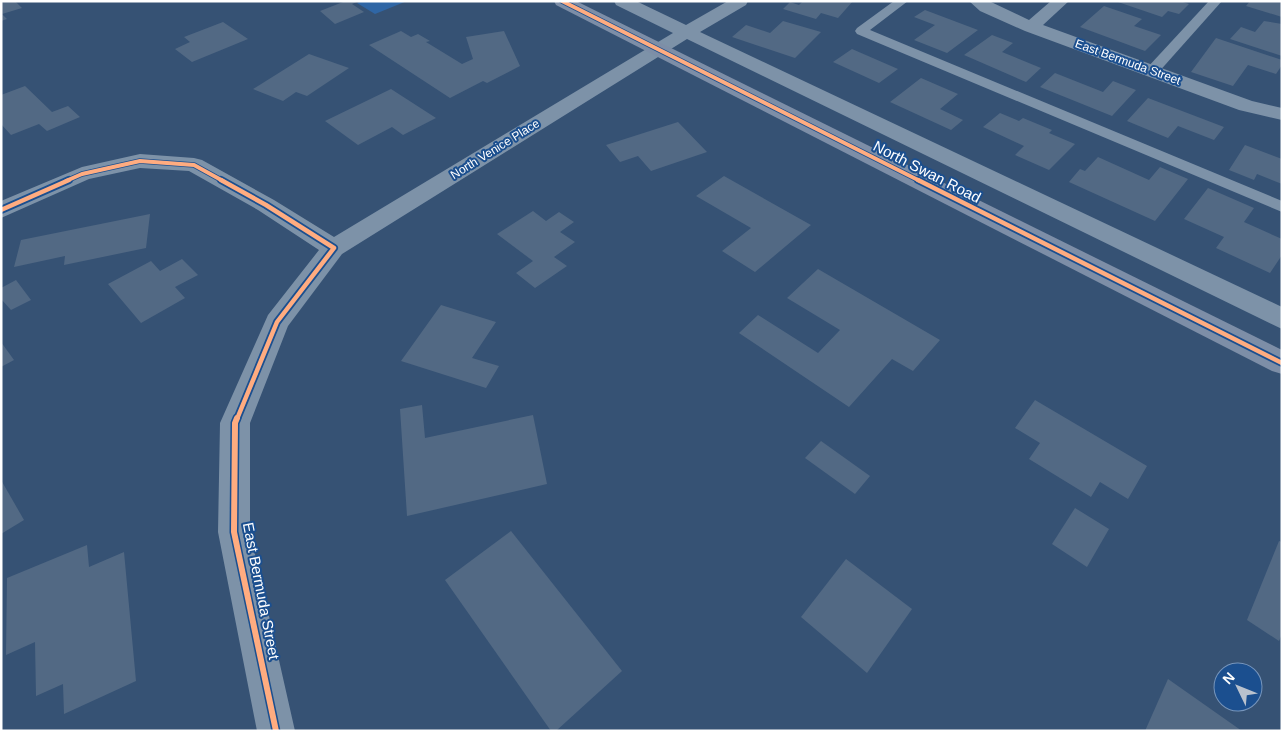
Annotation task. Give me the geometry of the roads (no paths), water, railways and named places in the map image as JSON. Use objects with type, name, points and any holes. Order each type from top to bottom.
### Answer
[{"type":"main road","name":"North Swan Road","points":[[562,1],[656,50],[1282,363]]},
{"type":"street","name":"North Swan Road","points":[[622,1],[1282,319]]},
{"type":"street","points":[[656,50],[740,1]]},
{"type":"street","name":"East Bermuda Street","points":[[977,1],[986,8],[1031,27],[1246,106],[1282,114]]},
{"type":"street","points":[[1031,27],[1061,1]]},
{"type":"street","name":"North Venice Place","points":[[334,248],[656,50]]},
{"type":"street","points":[[1,210],[82,174],[140,161],[194,165],[266,205],[334,248]]},
{"type":"street","name":"East Bermuda Street","points":[[276,731],[234,532],[235,423],[277,322],[334,248]]},
{"type":"lane","points":[[902,1],[861,31],[1282,207]]},
{"type":"lane","points":[[1152,71],[1216,1]]}]
